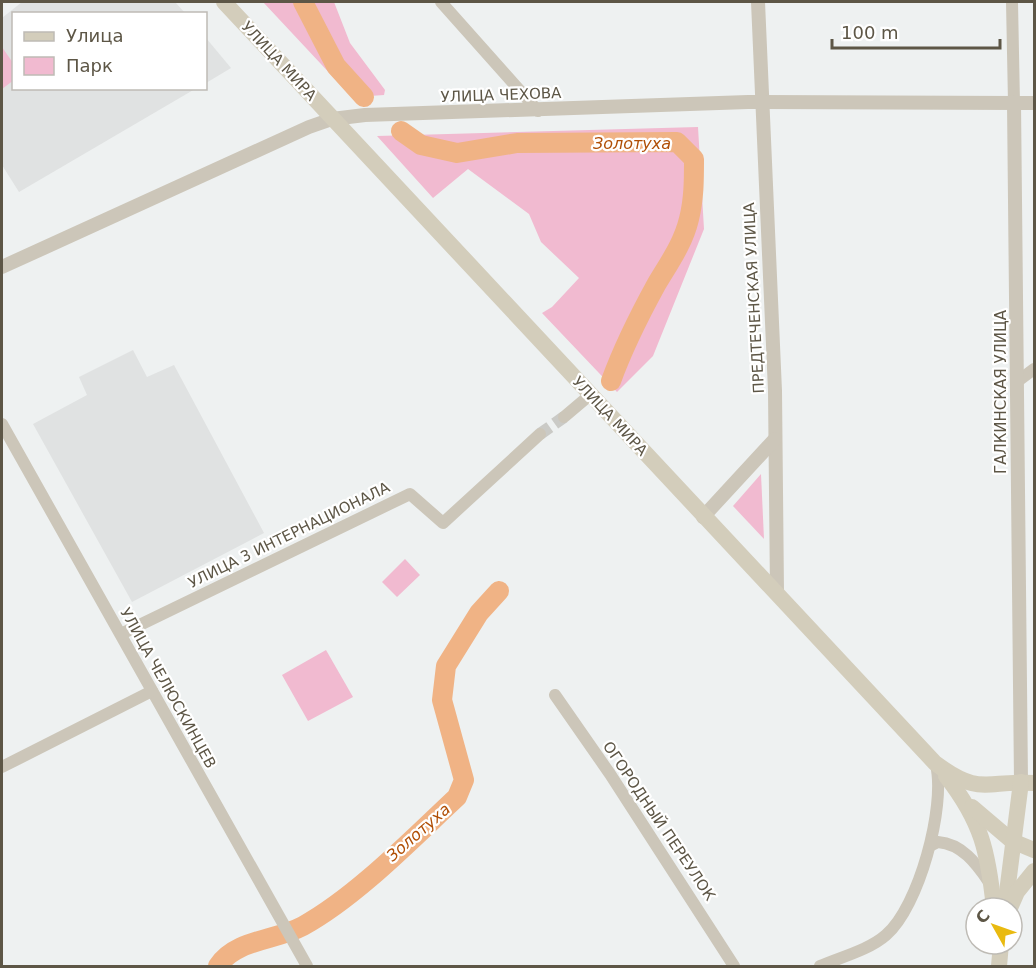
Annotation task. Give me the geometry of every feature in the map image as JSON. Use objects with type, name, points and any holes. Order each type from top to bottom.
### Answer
[{"type":"main road","name":"УЛИЦА МИРА","points":[[224,2],[935,763],[966,783],[983,786],[1028,783]]},
{"type":"main road","points":[[935,763],[963,797],[1012,841],[1035,850]]},
{"type":"main road","points":[[953,776],[1006,825],[1012,841]]},
{"type":"main road","points":[[1006,896],[1012,841],[1028,783]]},
{"type":"main road","points":[[963,797],[977,823],[987,851],[993,896]]},
{"type":"main road","points":[[1015,896],[1035,871]]},
{"type":"street","points":[[441,2],[538,111]]},
{"type":"street","name":"ПРЕДТЕЧЕНСКАЯ УЛИЦА","points":[[758,2],[775,391],[777,592]]},
{"type":"street","name":"ГАЛКИНСКАЯ УЛИЦА","points":[[1012,2],[1018,381],[1018,663],[1028,783]]},
{"type":"street","name":"УЛИЦА ЧЕХОВА","points":[[2,267],[162,191],[332,119],[365,115],[762,103],[1035,103]]},
{"type":"street","points":[[1018,381],[1035,369]]},
{"type":"street","points":[[564,417],[590,395]]},
{"type":"street","name":"УЛИЦА ЧЕЛЮСКИНЦЕВ","points":[[2,424],[307,966]]},
{"type":"street","name":"УЛИЦА 3 ИНТЕРНАЦИОНАЛА","points":[[121,634],[410,494],[443,523],[540,434]]},
{"type":"street","points":[[704,517],[775,439]]},
{"type":"street","points":[[2,767],[152,691]]},
{"type":"street","name":"ОГОРОДНЫЙ ПЕРЕУЛОК","points":[[555,694],[610,774],[734,966]]},
{"type":"street","points":[[820,966],[875,942],[893,929],[907,907],[930,846],[939,807],[939,785],[935,763]]},
{"type":"street","points":[[930,846],[938,842],[959,848],[975,862],[992,886]]},
{"type":"shaded area","points":[[22,2],[175,2],[184,12],[12,12],[12,90],[193,90],[19,192],[2,165],[2,18]]},
{"type":"shaded area","points":[[207,39],[231,68],[207,82]]},
{"type":"shaded area","points":[[133,350],[147,377],[174,365],[264,533],[132,602],[33,424],[87,395],[79,377]]},
{"type":"green space","points":[[263,2],[334,2],[350,43],[385,90],[384,95],[356,97],[335,79]]},
{"type":"green space","points":[[2,47],[12,62],[12,82],[2,89]]},
{"type":"green space","points":[[698,127],[704,229],[653,356],[617,392],[542,313],[552,307],[579,278],[541,242],[529,214],[468,169],[433,198],[377,136]]},
{"type":"green space","points":[[761,474],[764,539],[733,506]]},
{"type":"green space","points":[[405,559],[420,575],[397,597],[382,582]]},
{"type":"green space","points":[[326,650],[353,697],[308,721],[282,675]]},
{"type":"waterway","name":"Золотуха","points":[[303,2],[336,66],[364,97]]},
{"type":"waterway","name":"Золотуха","points":[[401,131],[421,145],[457,153],[517,143],[677,142],[694,159],[691,212],[683,237],[637,320],[611,381]]},
{"type":"waterway","name":"Золотуха","points":[[218,966],[226,957],[245,945],[292,931],[323,914],[364,883],[457,797],[464,780],[442,700],[446,666],[479,613],[499,591]]},
{"type":"tunnel","points":[[540,434],[564,417]]}]
